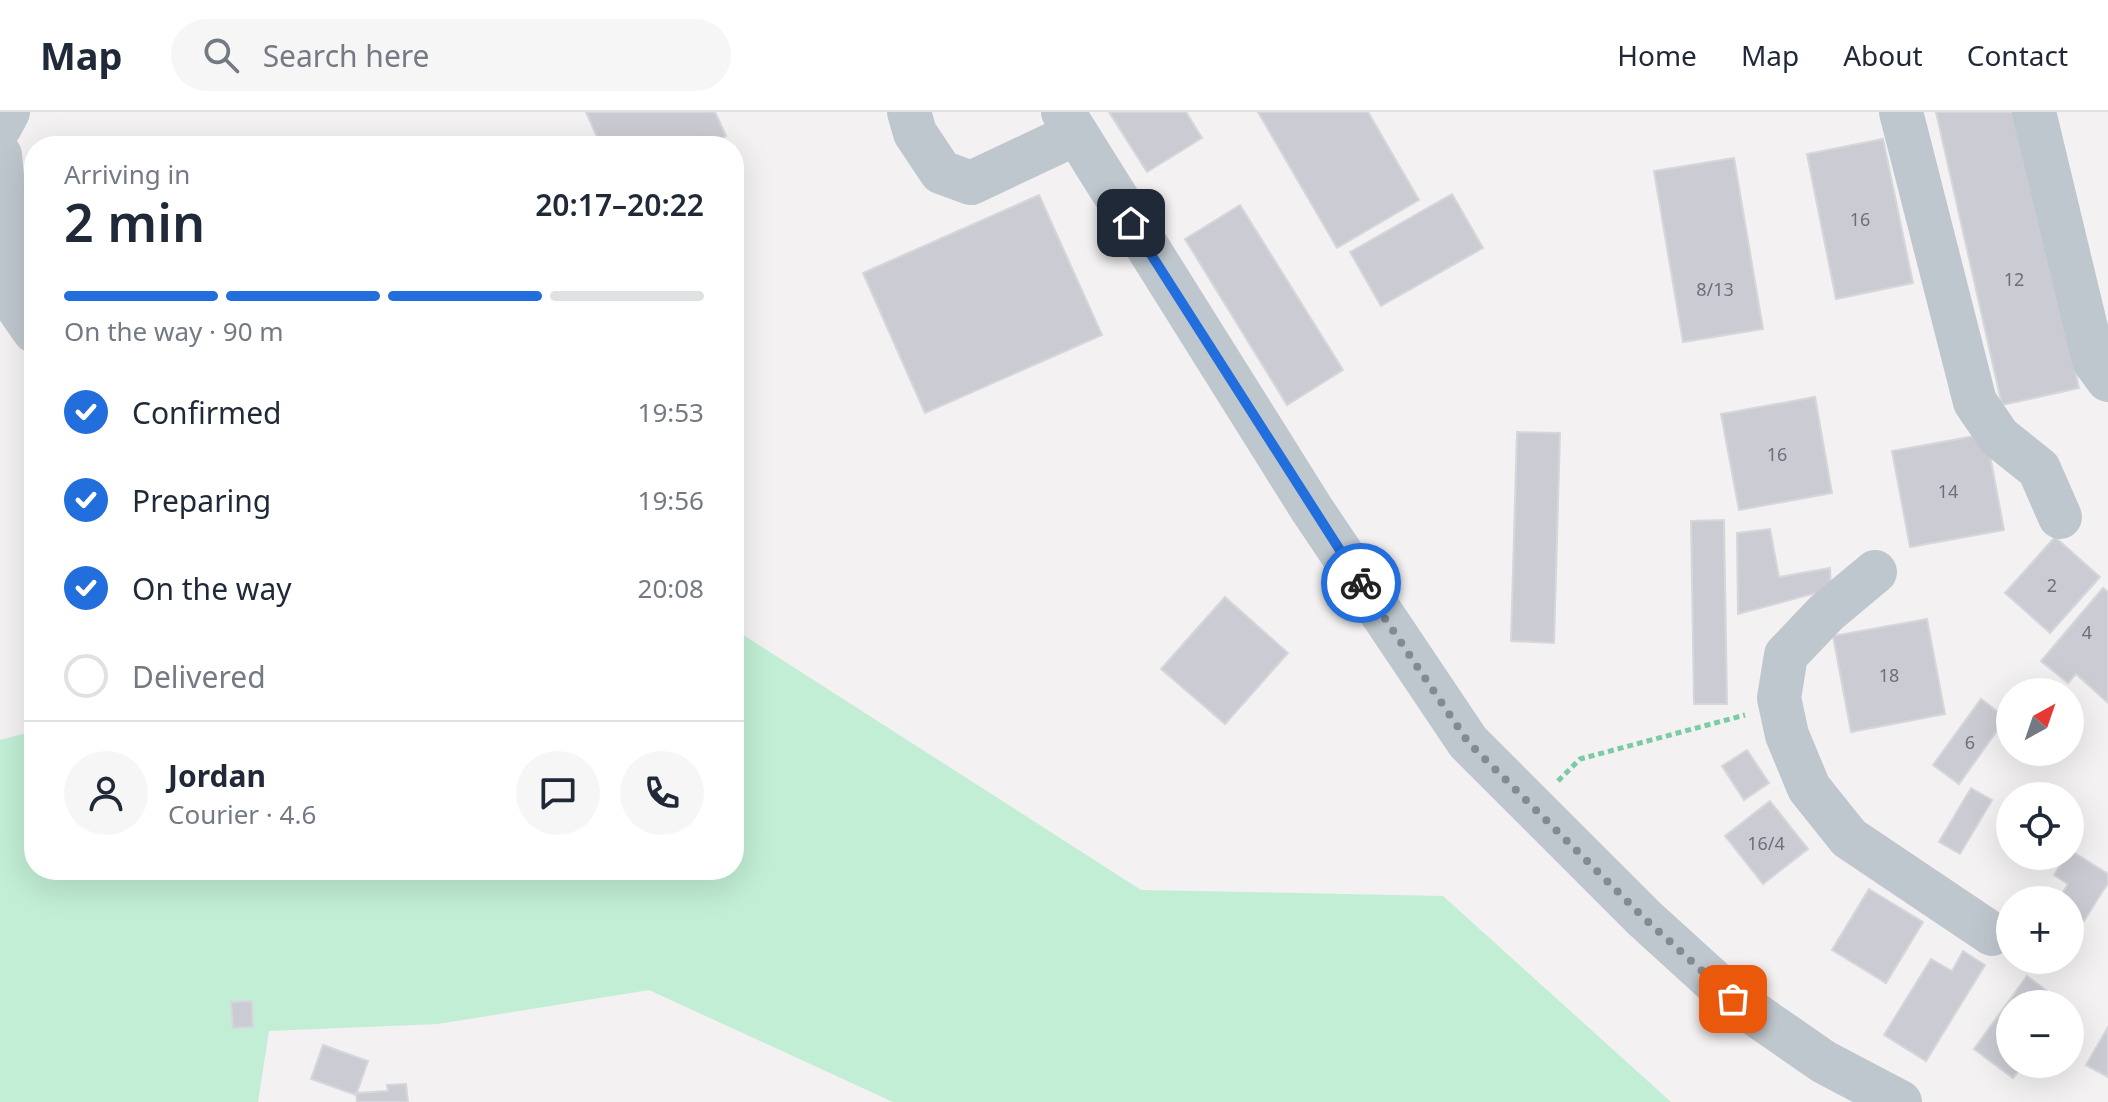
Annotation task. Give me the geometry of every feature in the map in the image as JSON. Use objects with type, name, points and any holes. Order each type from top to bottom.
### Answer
[{"type":"street","points":[[0,127],[8,112]]},
{"type":"street","points":[[909,112],[915,133],[941,172],[971,183],[1069,123],[1311,508],[1468,742],[1645,919],[1733,999],[1824,1062],[1900,1102]]},
{"type":"street","points":[[1901,112],[1975,402],[1999,437],[2039,469],[2060,517]]},
{"type":"street","points":[[2034,112],[2094,361],[2108,380]]},
{"type":"street","points":[[0,155],[14,302],[24,316]]},
{"type":"street","points":[[1875,572],[1826,613],[1786,655],[1781,706],[1787,735],[1809,788],[1849,838],[1992,934]]},
{"type":"path","points":[[1580,759],[1781,706]]},
{"type":"green space","points":[[744,635],[1141,890],[1443,896],[1671,1102],[893,1102],[649,990],[438,1024],[269,1031],[258,1102],[0,1102],[0,740],[24,734],[24,880],[744,880]]},
{"type":"building","points":[[586,112],[715,112],[726,136],[597,136]]},
{"type":"building","points":[[1109,112],[1186,112],[1202,138],[1147,172]]},
{"type":"building","points":[[1258,112],[1368,112],[1419,200],[1337,248]]},
{"type":"building","points":[[1936,112],[2017,112],[2079,388],[2002,405]]},
{"type":"building","points":[[1883,139],[1913,283],[1836,299],[1807,154]]},
{"type":"building","points":[[1734,158],[1763,329],[1683,342],[1654,171]]},
{"type":"building","points":[[1452,194],[1483,248],[1381,306],[1350,252]]},
{"type":"building","points":[[1039,195],[1102,335],[925,413],[863,273]]},
{"type":"building","points":[[1240,205],[1343,370],[1287,405],[1185,239]]},
{"type":"building","points":[[1815,397],[1832,493],[1739,510],[1721,414]]},
{"type":"building","points":[[1517,432],[1560,433],[1554,643],[1511,641]]},
{"type":"building","points":[[1986,434],[2004,530],[1910,547],[1892,451]]},
{"type":"building","points":[[1724,520],[1727,704],[1694,704],[1691,521]]},
{"type":"building","points":[[1770,529],[1779,577],[1830,568],[1831,589],[1738,614],[1737,533]]},
{"type":"building","points":[[2055,537],[2100,577],[2050,633],[2005,593]]},
{"type":"building","points":[[2103,588],[2108,592],[2108,703],[2084,678],[2076,674],[2072,678],[2062,678],[2041,661]]},
{"type":"building","points":[[1225,597],[1288,653],[1225,724],[1161,669]]},
{"type":"building","points":[[1927,619],[1945,714],[1851,732],[1833,636]]},
{"type":"building","points":[[1981,699],[1996,710],[1996,732],[1959,784],[1933,765]]},
{"type":"building","points":[[1747,750],[1769,783],[1744,800],[1722,766]]},
{"type":"building","points":[[1971,788],[1992,800],[1960,854],[1939,842]]},
{"type":"building","points":[[1770,801],[1808,849],[1763,884],[1725,836]]},
{"type":"building","points":[[2084,859],[2108,874],[2108,883],[2084,921],[2084,886],[2067,886],[2054,875],[2057,870],[2084,870]]},
{"type":"building","points":[[1869,889],[1923,922],[1886,983],[1832,950]]},
{"type":"building","points":[[1963,951],[1985,965],[1926,1061],[1884,1035],[1931,959],[1952,971]]},
{"type":"building","points":[[2027,976],[2046,990],[2017,990]]},
{"type":"building","points":[[252,1001],[253,1027],[233,1028],[231,1002]]},
{"type":"building","points":[[1996,1019],[1996,1065],[1974,1049]]},
{"type":"building","points":[[2108,1027],[2108,1077],[2086,1065]]},
{"type":"building","points":[[323,1045],[368,1061],[356,1095],[311,1079]]},
{"type":"building","points":[[406,1084],[408,1102],[357,1102],[356,1093],[388,1091],[387,1085]]},
{"type":"way so far","points":[[1361,583],[1468,742],[1645,919],[1733,999]]},
{"type":"route","points":[[1131,223],[1361,583]]}]
